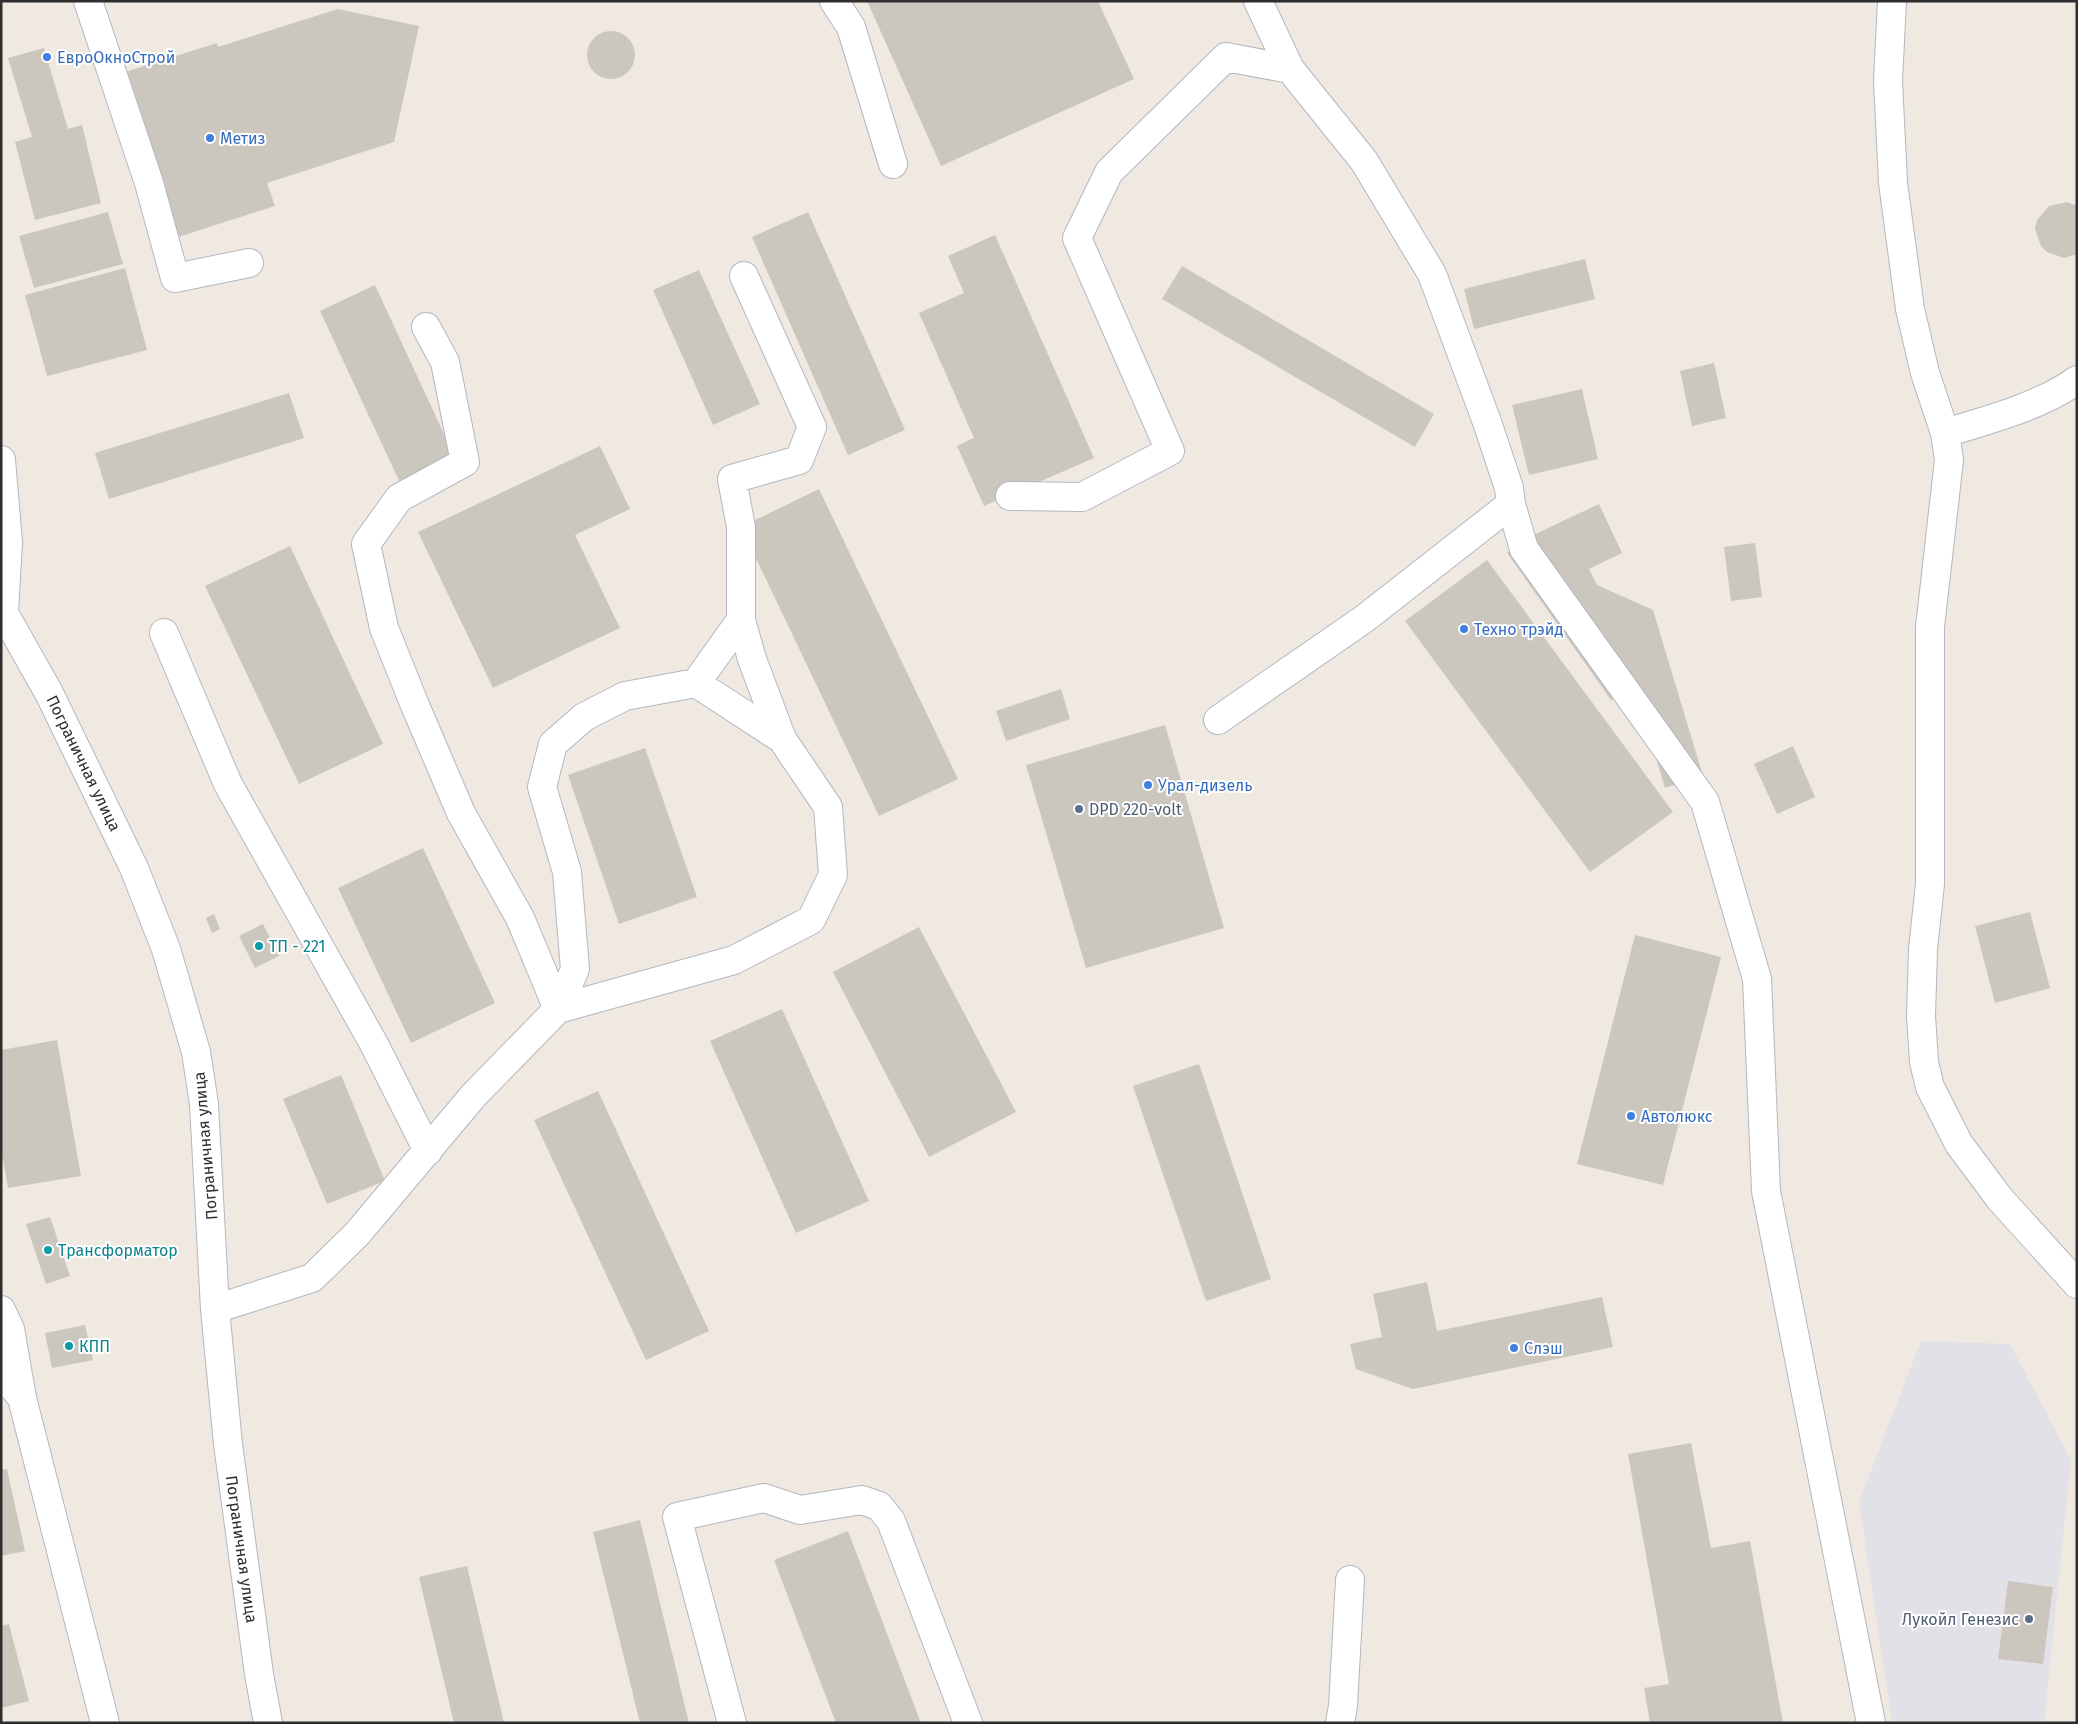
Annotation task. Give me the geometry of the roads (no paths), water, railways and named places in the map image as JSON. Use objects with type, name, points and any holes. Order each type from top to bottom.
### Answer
[{"type":"street","points":[[88,1],[149,183],[175,278],[249,263]]},
{"type":"street","points":[[834,1],[851,27],[892,164]]},
{"type":"street","points":[[1258,1],[1290,69],[1364,162],[1432,274],[1487,422],[1509,488],[1511,504],[1524,549],[1705,802],[1757,979],[1766,1191],[1871,1723]]},
{"type":"street","points":[[1892,1],[1888,81],[1893,183],[1910,309],[1925,373],[1946,432],[1948,460],[1930,627],[1930,884],[1923,949],[1921,1016],[1924,1062],[1930,1087],[1959,1144],[2000,1199],[2077,1284]]},
{"type":"street","points":[[1010,496],[1082,497],[1170,451],[1078,238],[1109,172],[1226,57],[1290,69]]},
{"type":"street","points":[[558,1009],[734,960],[811,920],[833,875],[828,807],[782,739],[740,620],[741,527],[732,479],[799,460],[812,427],[744,276]]},
{"type":"street","points":[[426,327],[445,362],[465,462],[399,498],[366,544],[384,628],[414,703],[461,812],[520,918],[558,1009]]},
{"type":"street","points":[[1946,432],[2001,416],[2040,400],[2077,380]]},
{"type":"street","points":[[1,460],[8,542],[3,610]]},
{"type":"street","points":[[1218,720],[1364,619],[1511,504]]},
{"type":"street","name":"Пограничная улица","points":[[3,610],[49,693],[121,838],[146,894],[183,1002],[196,1052],[204,1104],[215,1309],[240,1538],[268,1723]]},
{"type":"street","points":[[696,683],[740,620]]},
{"type":"street","points":[[164,633],[228,784],[374,1044],[428,1151]]},
{"type":"street","points":[[215,1309],[312,1278],[356,1234],[474,1095],[558,1009],[576,969],[567,872],[542,787],[553,744],[584,717],[625,696],[696,683],[782,739]]},
{"type":"street","points":[[1,1310],[10,1329],[22,1398],[105,1723]]},
{"type":"street","points":[[1,1379],[13,1387],[22,1398]]},
{"type":"street","points":[[732,1723],[677,1517],[764,1498],[800,1510],[862,1500],[878,1506],[891,1521],[968,1723]]},
{"type":"street","points":[[1340,1723],[1343,1706],[1350,1580]]},
{"type":"place","name":"ЕвроОкноСтрой","points":[[47,57]]},
{"type":"place","name":"Метиз","points":[[210,138]]},
{"type":"place","name":"Техно трэйд","points":[[1464,629]]},
{"type":"place","name":"Урал-дизель","points":[[1148,785]]},
{"type":"place","name":"DPD 220-volt","points":[[1079,809]]},
{"type":"place","name":"ТП - 221","points":[[259,946]]},
{"type":"place","name":"Автолюкс","points":[[1631,1116]]},
{"type":"place","name":"Трансформатор","points":[[48,1250]]},
{"type":"place","name":"КПП","points":[[69,1346]]},
{"type":"place","name":"Слэш","points":[[1514,1348]]},
{"type":"place","name":"Лукойл Генезис","points":[[2029,1619]]}]
